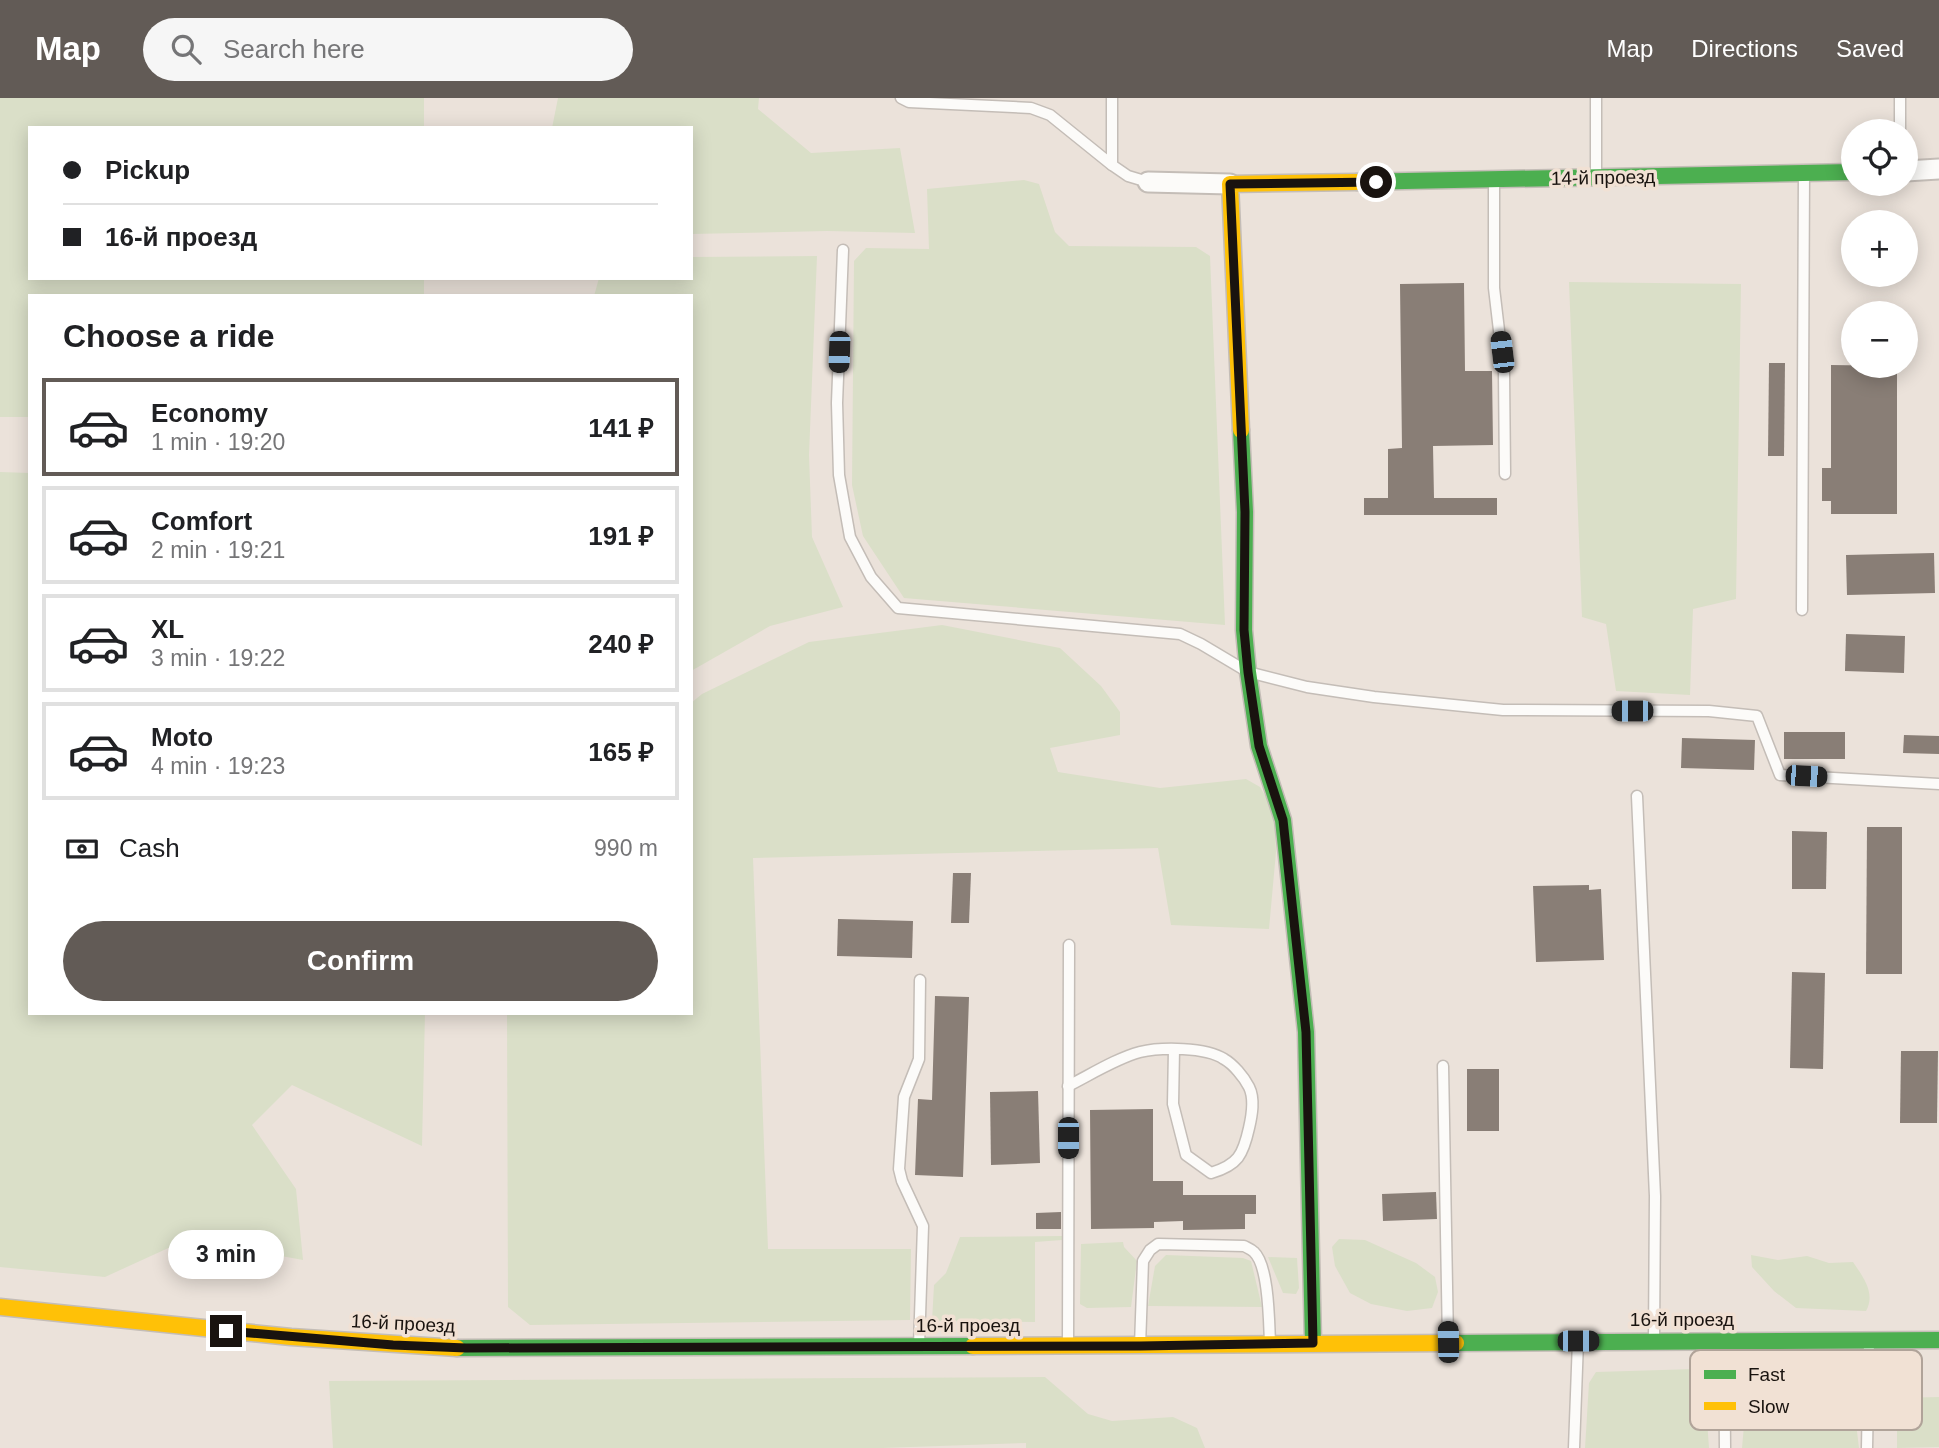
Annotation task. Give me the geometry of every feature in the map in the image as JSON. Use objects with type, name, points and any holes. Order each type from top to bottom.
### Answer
[{"type":"street","points":[[1918,170],[1939,169]]},
{"type":"street","name":"14-й проезд","points":[[1230,184],[1841,172]]},
{"type":"street","points":[[1148,182],[1230,184],[1245,512],[1244,630],[1259,746],[1283,820],[1303,995],[1313,1343]]},
{"type":"street","name":"16-й проезд","points":[[0,1307],[226,1331],[466,1348],[1939,1340]]},
{"type":"lane","points":[[901,98],[909,102],[1031,108],[1050,115],[1128,176],[1148,182]]},
{"type":"lane","points":[[1112,98],[1112,165]]},
{"type":"lane","points":[[1596,98],[1596,177]]},
{"type":"lane","points":[[1900,98],[1900,119]]},
{"type":"lane","points":[[1802,610],[1804,173]]},
{"type":"lane","points":[[1494,179],[1494,288],[1504,373],[1505,474]]},
{"type":"lane","points":[[844,250],[837,403],[839,475],[850,537],[871,577],[898,608],[1180,634],[1248,672],[1307,687],[1374,697],[1503,710],[1709,711],[1757,716],[1780,775],[1939,784]]},
{"type":"lane","points":[[1637,796],[1654,1196],[1654,1340]]},
{"type":"lane","points":[[1068,1346],[1069,944]]},
{"type":"lane","points":[[919,1346],[923,1226],[899,1169],[904,1097],[919,1059],[920,980]]},
{"type":"lane","points":[[1068,1086],[1138,1052],[1161,1048],[1192,1049],[1224,1058],[1250,1088],[1253,1110],[1245,1149],[1229,1168],[1211,1173],[1186,1155],[1173,1104],[1174,1049]]},
{"type":"lane","points":[[1443,1066],[1448,1342]]},
{"type":"lane","points":[[1140,1346],[1143,1261],[1158,1244],[1244,1246],[1255,1252],[1266,1286],[1270,1344]]},
{"type":"lane","points":[[1724,1340],[1724,1350]]},
{"type":"lane","points":[[1869,1340],[1869,1350]]},
{"type":"lane","points":[[1574,1448],[1578,1341]]},
{"type":"lane","points":[[1725,1430],[1725,1448]]},
{"type":"lane","points":[[1867,1430],[1867,1448]]},
{"type":"green space","points":[[0,98],[424,98],[424,126],[28,126],[28,280],[424,280],[424,294],[28,294],[28,417],[0,417]]},
{"type":"green space","points":[[558,98],[759,98],[758,109],[811,153],[900,148],[915,233],[827,231],[693,234],[693,126],[552,126]]},
{"type":"green space","points":[[1024,180],[1039,184],[1055,232],[1069,246],[1196,247],[1210,256],[1225,625],[904,598],[863,536],[852,485],[854,261],[866,248],[929,249],[927,189]]},
{"type":"green space","points":[[817,256],[809,455],[812,537],[843,607],[770,626],[693,670],[693,294],[595,294],[598,280],[693,280],[693,257]]},
{"type":"green space","points":[[1569,282],[1741,284],[1736,599],[1693,609],[1690,695],[1616,691],[1606,624],[1582,617]]},
{"type":"green space","points":[[0,472],[28,473],[28,1015],[425,1015],[422,1146],[292,1085],[252,1125],[296,1189],[303,1260],[188,1239],[105,1277],[0,1267]]},
{"type":"green space","points":[[942,625],[1060,648],[1101,686],[1120,712],[1120,735],[1050,748],[1058,772],[1160,788],[1246,779],[1260,787],[1274,810],[1276,852],[1269,929],[1171,925],[1158,848],[753,858],[768,1249],[911,1249],[910,1320],[530,1325],[508,1307],[507,1015],[693,1015],[693,701],[702,694],[809,642]]},
{"type":"green space","points":[[1062,1236],[1062,1240],[1035,1242],[1035,1322],[932,1321],[934,1285],[946,1273],[960,1237]]},
{"type":"green space","points":[[1339,1239],[1365,1240],[1416,1263],[1435,1277],[1438,1292],[1432,1308],[1407,1311],[1371,1304],[1350,1293],[1335,1266],[1332,1247]]},
{"type":"green space","points":[[1123,1242],[1124,1247],[1137,1261],[1131,1307],[1087,1308],[1080,1304],[1081,1244]]},
{"type":"green space","points":[[1166,1255],[1243,1258],[1251,1261],[1262,1307],[1148,1306],[1155,1266]]},
{"type":"green space","points":[[1751,1255],[1778,1260],[1807,1256],[1829,1263],[1853,1262],[1869,1292],[1866,1311],[1796,1308],[1774,1291],[1752,1267]]},
{"type":"green space","points":[[1268,1257],[1297,1258],[1299,1288],[1296,1294],[1283,1293]]},
{"type":"green space","points":[[1690,1369],[1690,1430],[1708,1430],[1709,1448],[1585,1448],[1589,1383],[1596,1372]]},
{"type":"green space","points":[[1045,1377],[1088,1414],[1112,1421],[1173,1417],[1197,1428],[1205,1448],[1026,1448],[1026,1443],[882,1448],[333,1448],[329,1381]]},
{"type":"green space","points":[[1922,1397],[1939,1397],[1939,1447],[1897,1448],[1897,1430],[1922,1430]]},
{"type":"green space","points":[[1744,1430],[1857,1430],[1859,1448],[1742,1448]]},
{"type":"building","points":[[1464,283],[1465,371],[1492,371],[1493,445],[1433,446],[1434,498],[1497,498],[1497,515],[1364,515],[1364,498],[1388,498],[1388,449],[1402,448],[1400,284]]},
{"type":"building","points":[[1769,363],[1785,363],[1784,456],[1768,456]]},
{"type":"building","points":[[1831,365],[1841,365],[1841,378],[1897,378],[1897,514],[1831,514],[1831,501],[1822,501],[1822,468],[1831,468]]},
{"type":"building","points":[[1934,553],[1935,593],[1847,595],[1846,555]]},
{"type":"building","points":[[1846,634],[1905,636],[1904,673],[1845,671]]},
{"type":"building","points":[[1784,732],[1845,732],[1845,759],[1784,759]]},
{"type":"building","points":[[1904,735],[1939,736],[1939,754],[1903,753]]},
{"type":"building","points":[[1682,738],[1755,740],[1754,770],[1681,768]]},
{"type":"building","points":[[1867,827],[1902,827],[1902,974],[1866,974]]},
{"type":"building","points":[[1792,831],[1827,832],[1826,889],[1792,889]]},
{"type":"building","points":[[953,873],[971,873],[969,923],[951,923]]},
{"type":"building","points":[[1589,885],[1589,890],[1601,889],[1604,960],[1536,962],[1533,886]]},
{"type":"building","points":[[838,919],[913,921],[912,958],[837,956]]},
{"type":"building","points":[[1792,972],[1825,973],[1823,1069],[1790,1068]]},
{"type":"building","points":[[935,996],[969,997],[963,1177],[915,1175],[918,1099],[932,1100]]},
{"type":"building","points":[[1901,1051],[1938,1051],[1937,1123],[1900,1123]]},
{"type":"building","points":[[1467,1069],[1499,1069],[1499,1131],[1467,1131]]},
{"type":"building","points":[[1038,1091],[1040,1163],[991,1165],[990,1092]]},
{"type":"building","points":[[1153,1109],[1153,1181],[1183,1181],[1183,1195],[1256,1195],[1256,1214],[1245,1214],[1245,1229],[1183,1230],[1183,1221],[1154,1222],[1154,1228],[1091,1229],[1090,1110]]},
{"type":"building","points":[[1436,1192],[1437,1219],[1383,1221],[1382,1194]]},
{"type":"building","points":[[1061,1212],[1061,1229],[1036,1229],[1036,1213]]},
{"type":"traffic: fast","points":[[1357,182],[1841,172]]},
{"type":"traffic: fast","points":[[1241,430],[1245,512],[1244,630],[1248,672],[1259,746],[1283,820],[1306,1032],[1313,1343]]},
{"type":"traffic: fast","points":[[1456,1343],[1939,1340]]},
{"type":"traffic: fast","points":[[457,1348],[973,1346]]},
{"type":"traffic: slow","points":[[1241,430],[1230,184],[1357,182]]},
{"type":"traffic: slow","points":[[0,1307],[291,1337],[457,1348]]},
{"type":"traffic: slow","points":[[973,1346],[1456,1343]]},
{"type":"route","points":[[226,1331],[393,1345],[466,1348],[1313,1343],[1303,995],[1283,820],[1259,746],[1244,630],[1245,512],[1230,184],[1376,182]]}]
